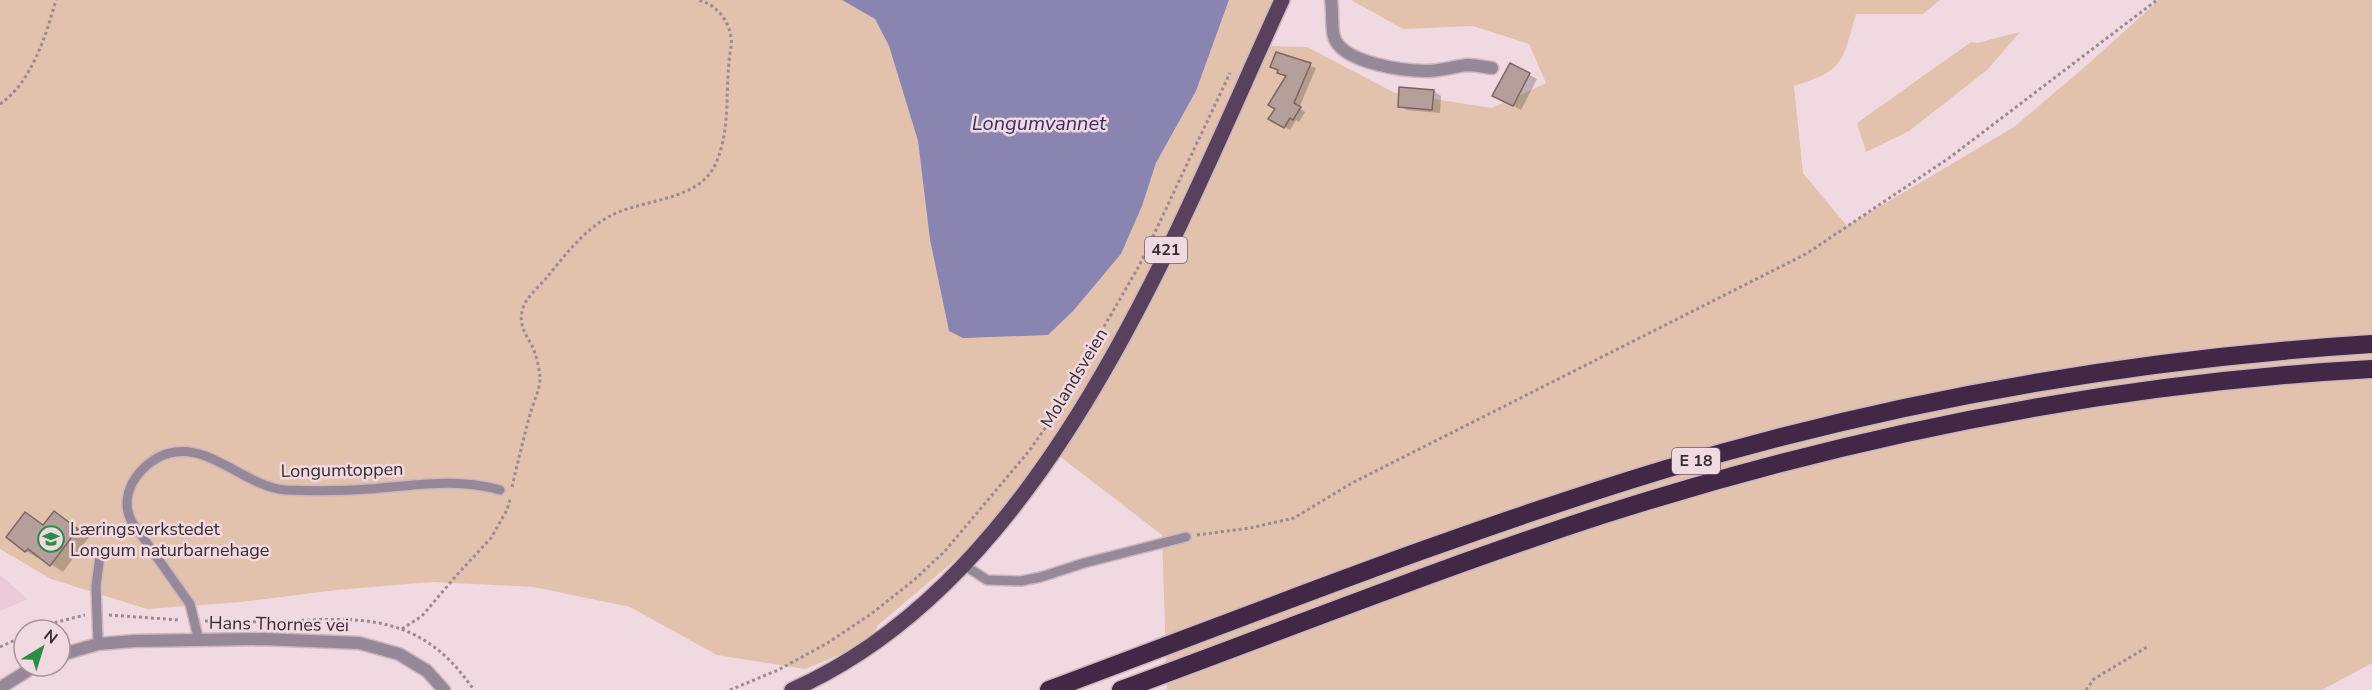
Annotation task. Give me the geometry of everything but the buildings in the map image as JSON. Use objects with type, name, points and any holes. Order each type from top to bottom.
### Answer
[{"type":"highway","name":"E 18","points":[[1049,690],[1553,505],[1757,443],[1917,405],[2079,376],[2229,356],[2372,344]]},
{"type":"highway","name":"E 18","points":[[1121,690],[1559,529],[1703,484],[1800,458],[1947,425],[2097,398],[2265,377],[2372,369]]},
{"type":"main road","name":"Molandsveien","points":[[792,690],[858,655],[930,599],[988,539],[1029,487],[1084,404],[1118,344],[1197,185],[1282,0]]},
{"type":"street","points":[[1331,0],[1335,38],[1342,48],[1352,55],[1369,62],[1405,70],[1428,71],[1468,65],[1492,68]]},
{"type":"street","name":"Hans Thornes vei","points":[[72,652],[98,644],[134,640],[337,641],[374,645],[399,654],[427,671],[444,690]]},
{"type":"street","points":[[0,688],[16,678]]},
{"type":"lane","name":"Longumtoppen","points":[[199,641],[190,604],[132,522],[128,511],[127,498],[135,478],[147,465],[162,456],[177,451],[200,455],[216,460],[255,482],[285,490],[367,489],[465,482],[500,490]]},
{"type":"lane","points":[[964,565],[987,580],[1021,581],[1186,537]]},
{"type":"lane","points":[[98,644],[95,605],[100,555]]},
{"type":"path","points":[[0,104],[23,82],[47,32],[56,0]]},
{"type":"path","points":[[402,629],[422,616],[491,538],[507,510],[520,450],[540,378],[533,346],[526,338],[521,326],[523,306],[576,242],[609,216],[641,203],[692,190],[706,180],[716,163],[729,105],[728,67],[732,41],[728,26],[720,13],[697,0]]},
{"type":"path","points":[[1186,537],[1250,528],[1294,518],[1352,483],[1806,254],[1949,158],[2157,0]]},
{"type":"path","points":[[730,690],[778,670],[826,644],[871,614],[914,580],[951,543],[1034,445],[1139,266],[1234,63]]},
{"type":"path","points":[[347,619],[376,622],[402,629],[430,644],[458,668],[474,690]]},
{"type":"path","points":[[2086,690],[2094,679],[2147,647]]},
{"type":"shaded area","points":[[0,0],[842,0],[875,19],[889,46],[918,141],[930,240],[949,331],[1074,310],[1121,254],[1142,206],[1156,163],[1196,91],[1229,0],[1275,0],[1269,46],[1307,47],[1395,93],[1492,108],[1546,83],[1529,44],[1473,26],[1403,29],[1351,0],[1940,0],[1923,14],[1856,14],[1848,43],[1839,62],[1823,75],[1794,86],[1803,173],[1847,226],[2014,127],[2159,0],[2372,0],[2372,663],[2322,690],[1167,690],[1162,535],[1054,452],[960,556],[878,625],[871,642],[805,669],[717,655],[630,607],[534,587],[432,582],[337,590],[241,602],[147,609],[51,579],[0,549]]},
{"type":"shaded area","points":[[2020,32],[1987,70],[1909,131],[1866,152],[1857,123],[1971,42],[1977,43]]},
{"type":"shaded area","points":[[0,575],[28,599],[0,611]]},
{"type":"water","name":"Longumvannet","points":[[842,0],[1229,0],[1196,91],[1156,163],[1142,206],[1121,254],[1074,310],[1048,335],[963,338],[949,331],[930,240],[918,141],[889,46],[875,19]]},
{"type":"place","name":"Læringsverkstedet Longum naturbarnehage","points":[[51,539]]}]
